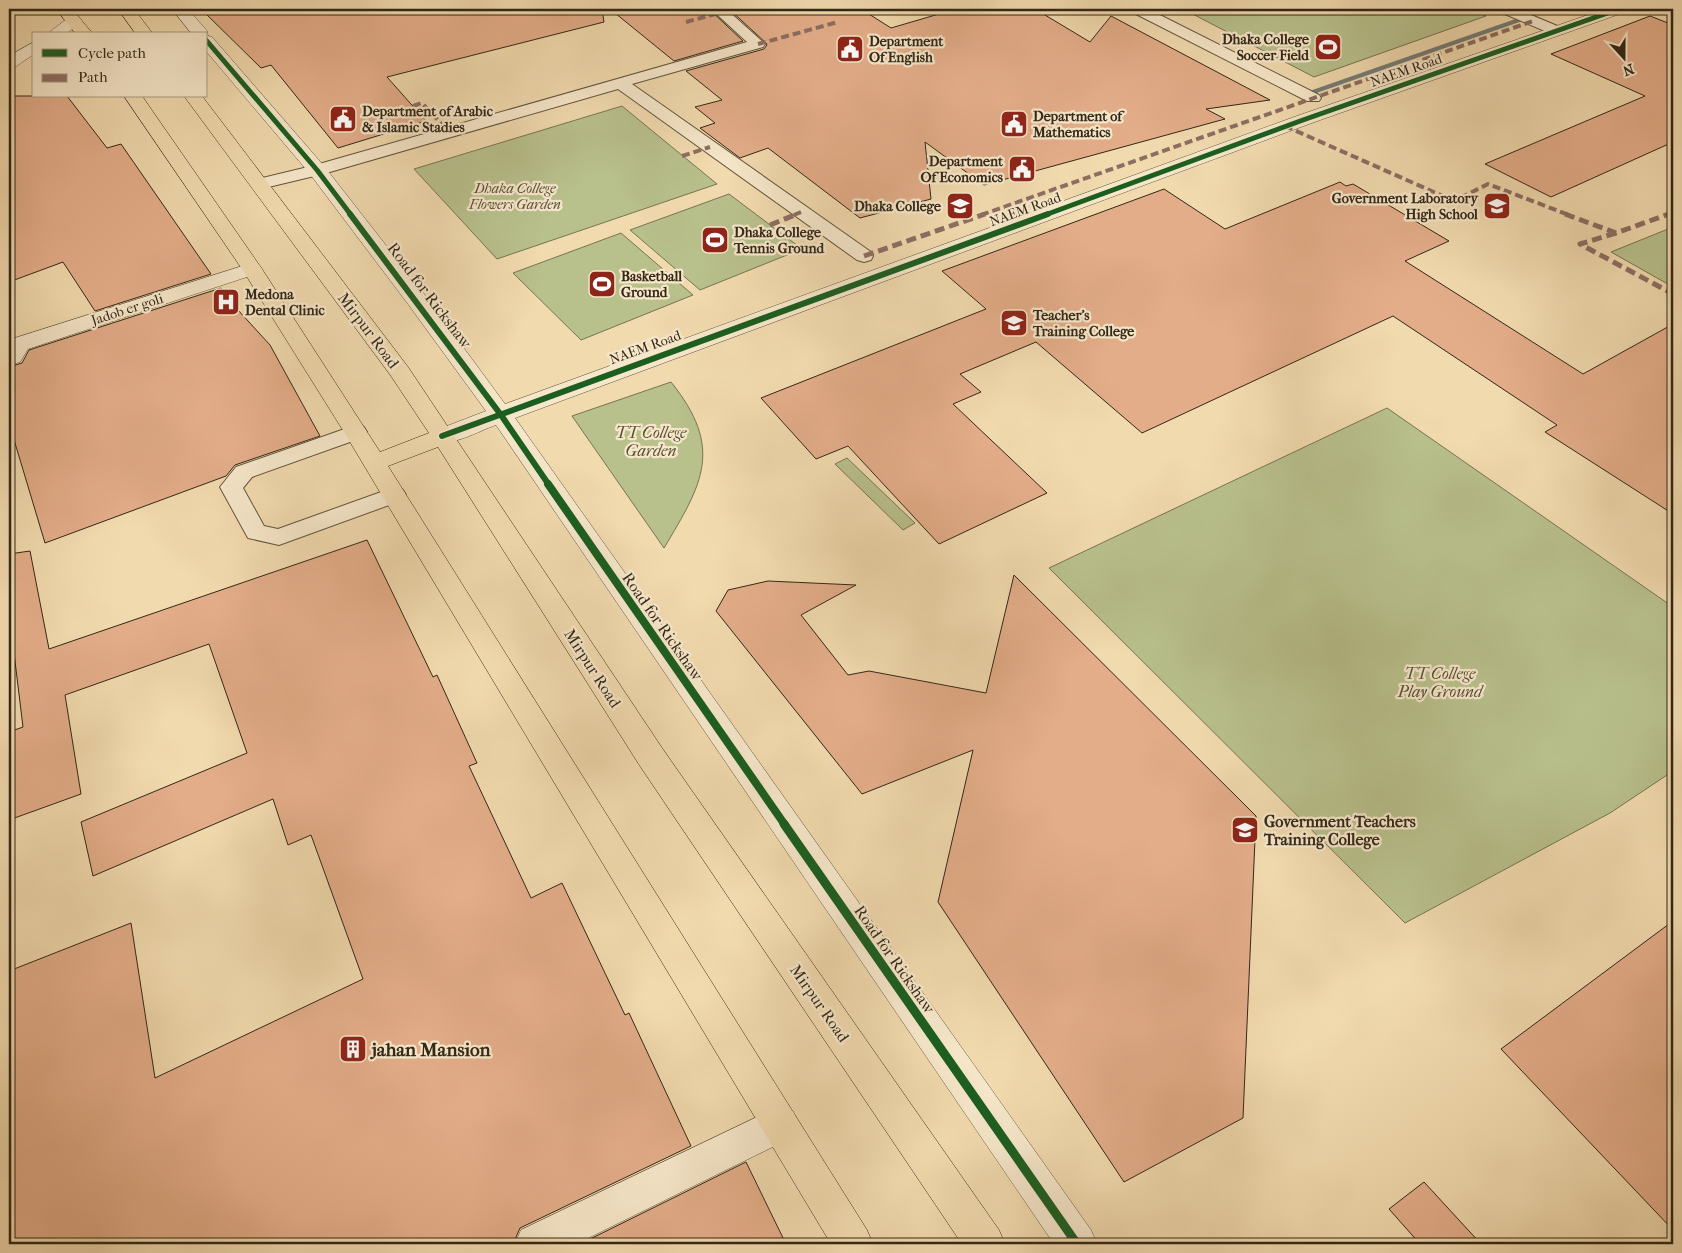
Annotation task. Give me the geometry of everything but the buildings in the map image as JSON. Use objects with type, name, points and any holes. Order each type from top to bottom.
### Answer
[{"type":"highway","points":[[126,9],[144,32]]},
{"type":"highway","points":[[69,15],[83,32]]},
{"type":"highway","points":[[134,98],[252,269],[356,432],[853,1244]]},
{"type":"highway","name":"Mirpur Road","points":[[195,98],[400,372],[651,758],[985,1244]]},
{"type":"highway","points":[[374,464],[442,436]]},
{"type":"street","points":[[180,9],[199,32]]},
{"type":"street","name":"NAEM Road","points":[[442,436],[1294,123],[1619,9]]},
{"type":"street","points":[[56,32],[69,15]]},
{"type":"street","name":"Road for Rickshaw","points":[[208,42],[317,170],[416,299],[501,415],[1077,1244]]},
{"type":"street","points":[[9,63],[32,49]]},
{"type":"street","name":"Jadob er goli","points":[[9,358],[12,357],[20,344],[252,269]]},
{"type":"street","points":[[536,1244],[780,1124]]},
{"type":"lane","points":[[260,184],[317,170],[341,161],[758,44],[718,9]]},
{"type":"lane","points":[[1136,9],[1313,98]]},
{"type":"lane","points":[[1505,9],[1556,31]]},
{"type":"lane","points":[[620,83],[864,256]]},
{"type":"lane","points":[[356,432],[244,472],[231,487],[256,532],[279,537],[395,495]]},
{"type":"green space","name":"Dhaka College Soccer Field","points":[[1183,9],[1469,9],[1486,16],[1314,77]]},
{"type":"green space","name":"Dhaka College Flowers Garden","points":[[622,106],[717,184],[497,259],[414,169]]},
{"type":"green space","name":"Dhaka College Tennis Ground","points":[[729,194],[802,249],[700,290],[630,230]]},
{"type":"green space","points":[[1673,227],[1673,287],[1611,252]]},
{"type":"green space","name":"Basketball Ground","points":[[621,233],[693,295],[581,340],[513,273]]},
{"type":"green space","name":"TT College Garden","points":[[671,382],[688,405],[698,427],[702,446],[702,465],[689,504],[664,548],[572,416]]},
{"type":"green space","name":"TT College Play Ground","points":[[1387,408],[1673,607],[1673,771],[1610,813],[1405,923],[1049,568]]},
{"type":"green space","points":[[847,458],[915,523],[903,530],[835,464]]},
{"type":"waterway","points":[[1305,94],[1527,18]]},
{"type":"marked path","points":[[686,22],[723,12]]},
{"type":"marked path","points":[[864,256],[1533,21]]},
{"type":"marked path","points":[[758,44],[838,22]]},
{"type":"marked path","points":[[413,106],[422,103],[448,131]]},
{"type":"marked path","points":[[1285,126],[1454,201],[1488,184],[1616,233],[1673,212]]},
{"type":"marked path","points":[[682,156],[710,147]]},
{"type":"marked path","points":[[770,225],[801,212]]},
{"type":"marked path","points":[[1616,233],[1580,244],[1673,294]]},
{"type":"cycle path","points":[[442,436],[1303,120],[1619,9]]},
{"type":"cycle path","points":[[208,42],[317,170],[416,299],[501,415],[1077,1244]]},
{"type":"place","name":"Dhaka College Soccer Field","points":[[1328,47]]},
{"type":"place","name":"Department Of English","points":[[850,49]]},
{"type":"place","name":"Department of Arabic & Islamic Stadies","points":[[343,119]]},
{"type":"place","name":"Department of Mathematics","points":[[1014,124]]},
{"type":"place","name":"Department Of Economics","points":[[1022,169]]},
{"type":"place","name":"Dhaka College","points":[[960,206]]},
{"type":"place","name":"Government Laboratory High School","points":[[1497,206]]},
{"type":"place","name":"Dhaka College Tennis Ground","points":[[715,240]]},
{"type":"place","name":"Basketball Ground","points":[[602,284]]},
{"type":"place","name":"Medona Dental Clinic","points":[[226,302]]},
{"type":"place","name":"Teacher's Training College","points":[[1014,323]]},
{"type":"place","name":"Government Teachers Training College","points":[[1245,830]]},
{"type":"place","name":"jahan Mansion","points":[[353,1049]]}]
